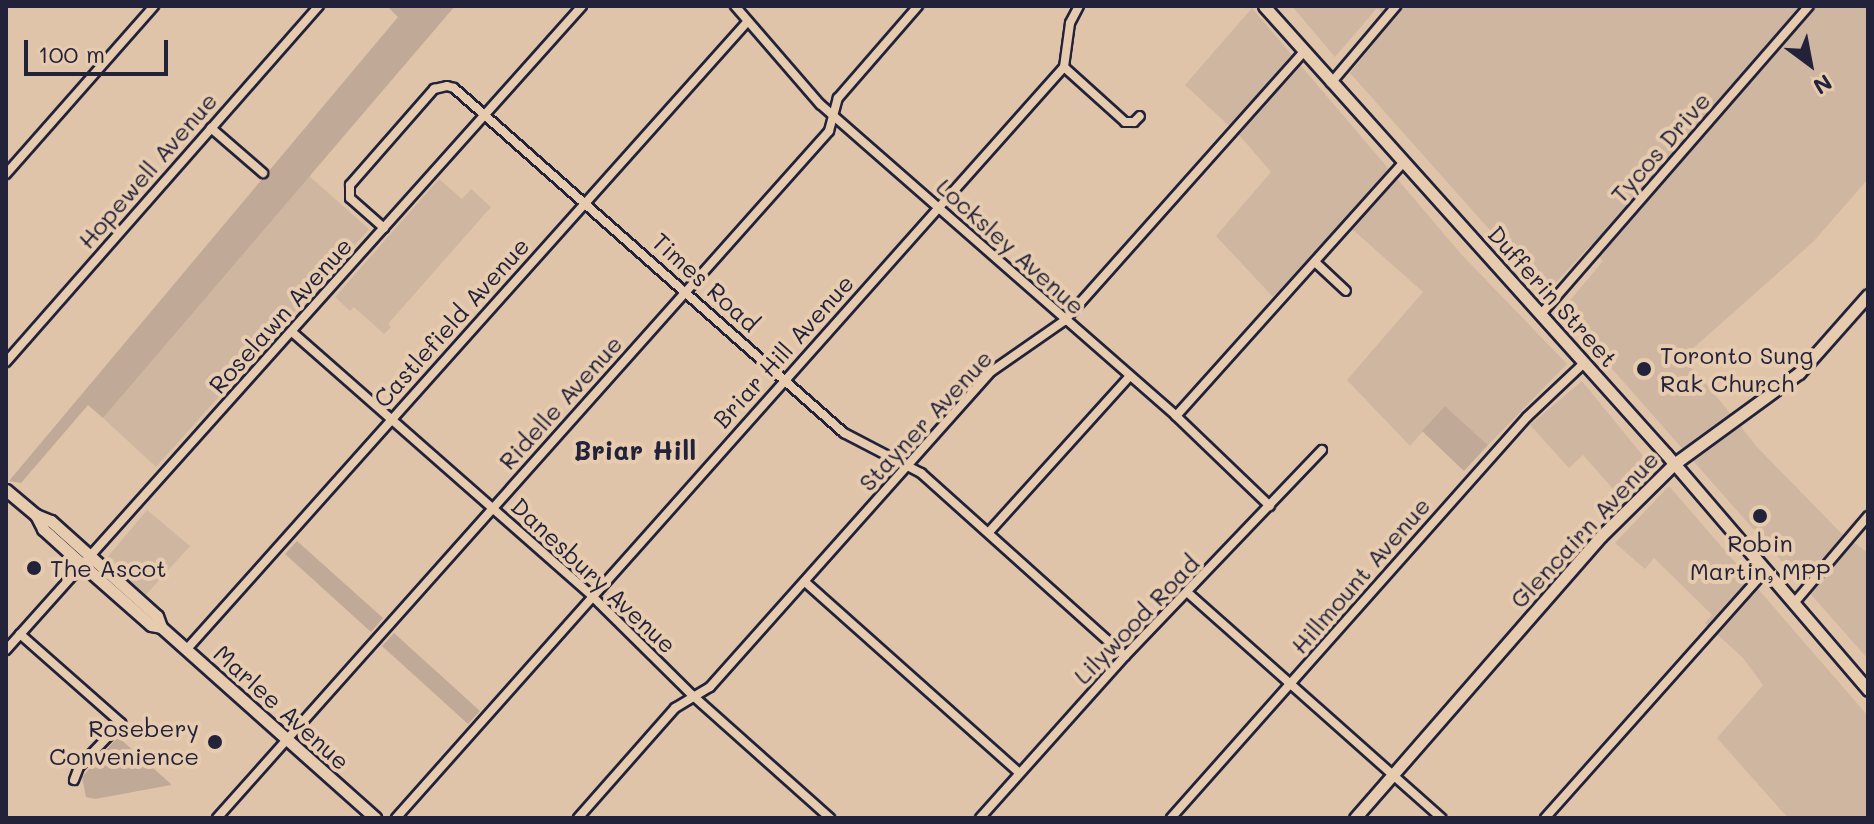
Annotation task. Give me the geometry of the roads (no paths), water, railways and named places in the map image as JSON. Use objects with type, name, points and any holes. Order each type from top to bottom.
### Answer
[{"type":"street","points":[[6,174],[154,6]]},
{"type":"street","name":"Hopewell Avenue","points":[[6,362],[319,6]]},
{"type":"street","name":"Roselawn Avenue","points":[[6,650],[582,6]]},
{"type":"street","name":"Locksley Avenue","points":[[735,6],[833,115],[1064,321],[1176,416],[1270,506]]},
{"type":"street","name":"Ridelle Avenue","points":[[217,818],[829,131],[838,98],[918,6]]},
{"type":"street","points":[[1079,6],[1070,23],[1064,67],[1125,122],[1134,122],[1140,116]]},
{"type":"street","name":"Dufferin Street","points":[[1264,6],[1674,464],[1868,690]]},
{"type":"street","points":[[1331,83],[1396,6]]},
{"type":"street","name":"Tycos Drive","points":[[1541,314],[1809,6]]},
{"type":"street","name":"Castlefield Avenue","points":[[186,650],[748,21]]},
{"type":"street","name":"Stayner Avenue","points":[[578,818],[675,708],[692,695],[710,687],[992,371],[1064,321],[1304,52]]},
{"type":"street","name":"Briar Hill Avenue","points":[[396,818],[1064,67]]},
{"type":"street","name":"Times Road","points":[[384,228],[350,198],[350,185],[434,89],[447,86],[585,202],[844,433],[909,465],[989,532],[1125,656]]},
{"type":"street","points":[[211,128],[263,173]]},
{"type":"street","points":[[1176,416],[1403,163]]},
{"type":"street","points":[[1315,262],[1346,291]]},
{"type":"street","name":"Glencairn Avenue","points":[[1355,818],[1601,536],[1674,464],[1799,373],[1868,295]]},
{"type":"street","name":"Danesbury Avenue","points":[[292,332],[592,596],[692,695],[830,818]]},
{"type":"street","name":"Hillmount Avenue","points":[[1171,818],[1527,417],[1583,364]]},
{"type":"street","points":[[989,532],[1129,377]]},
{"type":"street","name":"Lilywood Road","points":[[980,818],[1125,656],[1322,450]]},
{"type":"street","name":"Marlee Avenue","points":[[6,490],[36,515],[43,529],[157,616],[161,627],[375,818]]},
{"type":"street","points":[[1794,603],[1868,516]]},
{"type":"street","points":[[1545,818],[1766,570]]},
{"type":"street","points":[[805,582],[1019,773]]},
{"type":"street","points":[[1188,593],[1441,818]]},
{"type":"street","points":[[20,634],[121,723],[79,767],[74,780]]},
{"type":"place","name":"Toronto Sung Rak Church","points":[[1644,369]]},
{"type":"place","name":"Robin Martin, MPP","points":[[1760,516]]},
{"type":"place","name":"The Ascot","points":[[34,568]]},
{"type":"place","name":"Rosebery Convenience","points":[[215,742]]},
{"type":"district","name":"Briar Hill","points":[[635,451]]}]
